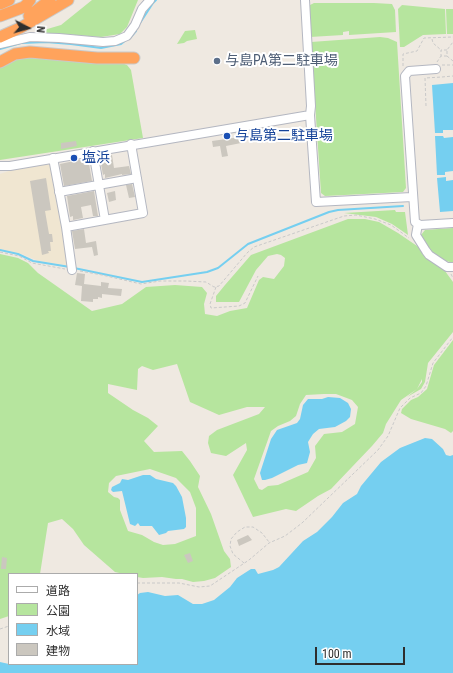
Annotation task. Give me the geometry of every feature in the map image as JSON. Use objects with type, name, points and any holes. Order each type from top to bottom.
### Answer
[{"type":"highway","points":[[0,4],[9,0]]},
{"type":"highway","points":[[0,16],[24,7],[30,0]]},
{"type":"highway","points":[[0,32],[21,22],[50,0]]},
{"type":"highway","points":[[0,37],[20,28],[68,0]]},
{"type":"highway","points":[[0,62],[15,54],[30,52],[97,58],[134,58]]},
{"type":"street","points":[[0,44],[30,37],[103,42],[115,41],[127,36],[142,10],[150,0]]},
{"type":"street","points":[[305,0],[312,106],[310,115],[316,202],[412,197]]},
{"type":"street","points":[[437,68],[409,71],[405,76],[412,197],[415,222],[418,224],[453,223]]},
{"type":"street","points":[[0,166],[310,115]]},
{"type":"street","points":[[66,227],[143,213],[132,144]]},
{"type":"street","points":[[93,151],[105,220]]},
{"type":"street","points":[[53,158],[72,269]]},
{"type":"street","points":[[59,192],[137,178]]},
{"type":"street","points":[[418,224],[416,235],[429,255],[447,267],[453,267]]},
{"type":"path","points":[[403,67],[403,54],[417,51],[424,38],[453,37]]},
{"type":"path","points":[[432,38],[433,43],[441,50],[442,56],[437,68]]},
{"type":"path","points":[[447,56],[447,50],[453,42]]},
{"type":"path","points":[[441,50],[447,50]]},
{"type":"path","points":[[442,56],[447,56],[453,61]]},
{"type":"path","points":[[437,68],[453,65]]},
{"type":"path","points":[[437,68],[442,77]]},
{"type":"path","points":[[426,106],[425,78],[453,76]]},
{"type":"path","points":[[258,276],[245,303],[239,306],[211,308],[210,304],[216,286],[219,286],[246,253],[254,247],[344,216],[356,215],[375,219],[391,225],[413,242]]},
{"type":"path","points":[[0,252],[19,256],[32,262],[141,284],[160,281],[186,281],[206,282],[216,286]]},
{"type":"path","points":[[138,583],[179,583],[199,587],[210,586],[244,563],[269,543],[284,536],[302,523],[378,450],[388,436],[400,408],[410,398],[421,393],[426,386],[433,363],[453,336]]},
{"type":"path","points":[[244,563],[233,554],[230,546],[231,539],[237,532],[245,527],[254,528],[262,533],[269,543]]},
{"type":"shaded area","points":[[50,164],[70,266],[39,261],[22,254],[0,249],[0,174],[12,170]]},
{"type":"green space","points":[[92,0],[138,0],[127,27],[120,34],[101,37],[37,32],[61,25]]},
{"type":"green space","points":[[314,3],[392,4],[395,10],[396,32],[349,35],[349,31],[343,32],[343,35],[310,37],[308,6]]},
{"type":"green space","points":[[402,5],[445,9],[446,34],[423,35],[404,47],[400,47],[398,9]]},
{"type":"green space","points":[[446,9],[453,9],[453,34],[447,34]]},
{"type":"green space","points":[[195,30],[197,39],[177,44],[185,31]]},
{"type":"green space","points":[[380,37],[388,38],[397,42],[406,188],[403,192],[325,196],[321,193],[311,42]]},
{"type":"green space","points":[[25,56],[119,62],[127,65],[131,70],[143,138],[0,160],[0,68],[3,65]]},
{"type":"green space","points":[[395,210],[396,212],[405,212],[408,235],[392,224],[376,217],[344,213]]},
{"type":"green space","points":[[348,219],[365,219],[379,222],[398,233],[420,248],[424,254],[445,271],[453,282],[453,332],[428,363],[425,382],[421,389],[407,397],[417,389],[401,400],[386,424],[383,433],[372,446],[331,489],[296,511],[286,509],[253,517],[233,475],[247,450],[246,443],[226,456],[211,453],[208,443],[209,436],[217,430],[259,414],[265,407],[247,407],[219,415],[190,402],[177,364],[153,370],[142,366],[138,369],[137,390],[108,384],[108,393],[158,426],[144,441],[154,452],[182,451],[190,461],[200,476],[198,487],[211,514],[224,551],[230,559],[231,567],[215,578],[193,582],[182,579],[162,577],[143,578],[138,577],[138,573],[115,572],[84,545],[73,529],[62,519],[48,523],[40,573],[8,573],[8,616],[0,619],[0,254],[18,258],[28,263],[38,273],[92,311],[122,304],[146,287],[175,285],[202,287],[207,293],[204,304],[205,314],[217,316],[230,311],[247,308],[259,280],[263,277],[274,279],[284,266],[285,258],[277,254],[268,256],[256,270],[239,302],[216,302],[216,296],[251,255]],"holes":[[[336,394],[352,400],[358,407],[355,424],[342,432],[324,434],[315,446],[316,458],[308,472],[278,485],[268,486],[262,490],[259,489],[254,479],[271,431],[290,421],[296,416],[300,404],[306,395]],[[150,469],[176,478],[190,492],[196,508],[196,536],[175,544],[163,545],[142,535],[128,531],[120,510],[120,500],[108,492],[109,483],[116,476]]]},
{"type":"green space","points":[[453,228],[453,263],[440,259],[430,253],[419,235],[421,235],[425,230]]},
{"type":"green space","points":[[453,340],[453,431],[451,433],[445,429],[411,419],[401,413],[402,409],[411,400],[418,397],[427,389],[434,365]]},
{"type":"water","points":[[453,83],[453,130],[443,130],[443,133],[435,133],[432,85]]},
{"type":"water","points":[[435,136],[443,136],[444,138],[453,137],[453,171],[445,172],[445,175],[437,175]]},
{"type":"water","points":[[446,177],[446,181],[453,180],[453,211],[440,212],[437,178]]},
{"type":"water","points":[[328,397],[340,398],[348,403],[351,409],[350,417],[335,427],[319,429],[313,434],[308,442],[310,452],[307,463],[298,465],[272,478],[262,480],[260,473],[271,439],[277,430],[297,423],[300,419],[303,405],[308,399],[322,399]]},
{"type":"water","points":[[425,438],[432,439],[443,449],[446,455],[453,455],[453,673],[0,673],[0,662],[8,665],[138,665],[138,594],[148,592],[165,596],[178,595],[193,604],[202,604],[214,600],[230,587],[237,578],[251,569],[255,569],[258,574],[279,567],[303,541],[317,532],[332,517],[343,503],[357,494],[361,486],[381,462],[400,448]]},
{"type":"water","points":[[143,475],[150,475],[156,479],[173,483],[176,486],[182,497],[186,518],[186,527],[184,529],[168,531],[159,535],[152,526],[140,526],[138,523],[135,526],[130,524],[122,491],[113,492],[111,490],[112,487],[120,483],[122,479],[128,480]]},
{"type":"building","points":[[240,137],[241,143],[226,146],[228,156],[222,157],[220,146],[213,147],[212,141]]},
{"type":"building","points":[[76,141],[77,146],[61,149],[61,143]]},
{"type":"building","points":[[112,155],[114,168],[129,166],[131,174],[122,174],[105,178],[105,174],[103,175],[100,158]]},
{"type":"building","points":[[88,158],[92,181],[64,186],[60,164]]},
{"type":"building","points":[[46,178],[51,210],[45,211],[49,234],[52,234],[53,242],[50,242],[51,251],[48,251],[49,253],[42,255],[30,181]]},
{"type":"building","points":[[132,184],[135,197],[129,198],[126,185]]},
{"type":"building","points":[[94,191],[98,216],[93,216],[91,205],[81,207],[83,218],[73,220],[73,216],[70,217],[67,196]]},
{"type":"building","points":[[115,191],[116,200],[109,202],[107,193]]},
{"type":"building","points":[[84,229],[86,243],[96,241],[98,255],[94,256],[92,247],[75,249],[72,231]]},
{"type":"building","points":[[77,273],[85,274],[84,284],[101,286],[101,282],[109,283],[108,288],[122,289],[121,296],[102,294],[102,298],[98,297],[98,299],[93,299],[93,302],[81,301],[82,286],[75,285]]},
{"type":"building","points":[[248,535],[252,540],[239,546],[237,540]]},
{"type":"building","points":[[190,553],[193,561],[188,563],[184,555]]},
{"type":"building","points":[[2,557],[7,558],[6,569],[1,569]]},
{"type":"waterway","points":[[140,23],[156,0]]},
{"type":"waterway","points":[[130,38],[136,31]]},
{"type":"waterway","points":[[0,49],[21,43],[46,42],[101,48],[121,44],[126,40]]},
{"type":"waterway","points":[[74,268],[142,282],[207,272],[218,268],[248,244],[329,212],[338,210],[403,206]]},
{"type":"waterway","points":[[0,250],[18,254],[33,261],[70,267]]},
{"type":"place","name":"与島PA第二駐車場","points":[[217,61]]},
{"type":"place","name":"与島第二駐車場","points":[[227,136]]},
{"type":"place","name":"塩浜","points":[[74,158]]}]
